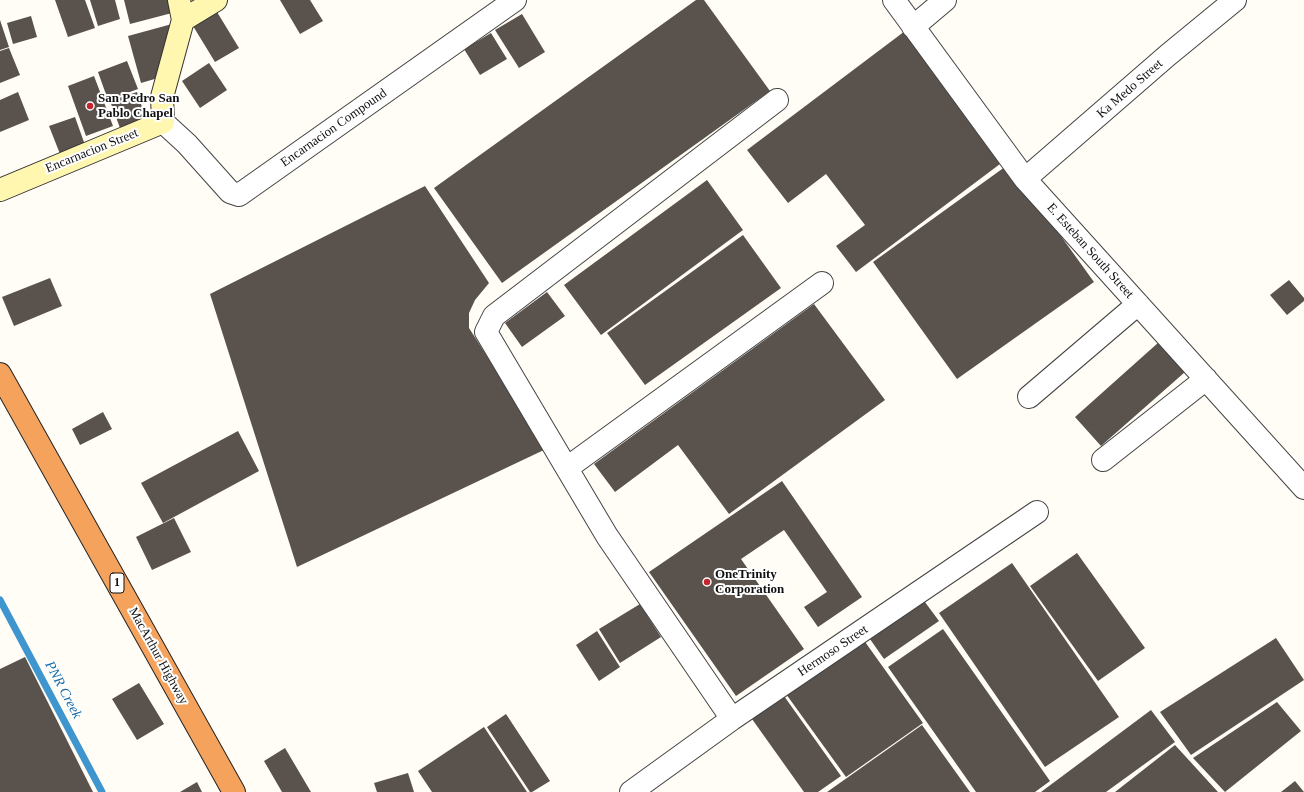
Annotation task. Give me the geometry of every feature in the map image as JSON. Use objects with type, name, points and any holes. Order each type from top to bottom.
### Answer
[{"type":"highway","name":"MacArthur Highway","points":[[0,374],[234,792]]},
{"type":"street","points":[[163,122],[162,97],[181,10],[216,0]]},
{"type":"street","name":"Encarnacion Compound","points":[[163,122],[187,144],[230,192],[239,195],[515,0]]},
{"type":"street","name":"E. Esteban South Street","points":[[894,0],[1025,179],[1206,379],[1301,480]]},
{"type":"street","points":[[913,27],[945,0]]},
{"type":"street","name":"Ka Medo Street","points":[[1025,179],[1168,55],[1235,0]]},
{"type":"street","points":[[732,719],[607,536],[486,332],[494,316],[777,100]]},
{"type":"street","name":"Encarnacion Street","points":[[0,190],[163,122]]},
{"type":"street","points":[[567,468],[822,283]]},
{"type":"street","points":[[1029,397],[1138,304]]},
{"type":"street","points":[[1103,460],[1206,379]]},
{"type":"street","name":"Hermoso Street","points":[[631,792],[732,719],[1037,512]]},
{"type":"building","points":[[55,0],[85,0],[95,28],[68,37]]},
{"type":"building","points":[[90,0],[115,0],[120,19],[98,26]]},
{"type":"building","points":[[124,0],[168,0],[172,13],[130,24]]},
{"type":"building","points":[[280,0],[310,0],[323,21],[300,34]]},
{"type":"building","points":[[696,0],[704,0],[770,91],[502,283],[434,188]]},
{"type":"building","points":[[217,12],[239,48],[215,62],[193,26]]},
{"type":"building","points":[[522,14],[545,52],[519,68],[495,30]]},
{"type":"building","points":[[31,16],[37,37],[13,44],[7,23]]},
{"type":"building","points":[[0,20],[9,47],[0,50]]},
{"type":"building","points":[[172,24],[158,78],[141,83],[128,36]]},
{"type":"building","points":[[905,31],[1004,161],[856,272],[836,246],[865,225],[826,174],[788,203],[747,150]]},
{"type":"building","points":[[491,33],[507,59],[480,75],[464,49]]},
{"type":"building","points":[[9,48],[20,75],[0,83],[0,51]]},
{"type":"building","points":[[127,61],[138,89],[108,100],[98,72]]},
{"type":"building","points":[[209,63],[227,90],[200,108],[182,81]]},
{"type":"building","name":"San Pedro San Pablo Chapel","points":[[94,76],[113,126],[86,136],[68,86]]},
{"type":"building","points":[[18,92],[29,120],[0,132],[0,100]]},
{"type":"building","points":[[137,92],[146,119],[120,128],[110,101]]},
{"type":"building","points":[[75,117],[85,145],[60,154],[49,126]]},
{"type":"building","points":[[1009,164],[1094,282],[957,379],[873,262]]},
{"type":"building","points":[[707,180],[743,230],[601,335],[564,285]]},
{"type":"building","points":[[425,186],[489,283],[475,300],[469,313],[469,328],[546,449],[297,567],[210,294]]},
{"type":"building","points":[[743,235],[781,288],[645,385],[607,333]]},
{"type":"building","points":[[50,278],[62,306],[14,326],[2,297]]},
{"type":"building","points":[[1289,280],[1304,298],[1304,301],[1287,315],[1270,295]]},
{"type":"building","points":[[547,292],[565,316],[522,347],[505,323]]},
{"type":"building","points":[[814,304],[885,400],[729,514],[678,445],[615,492],[594,464]]},
{"type":"building","points":[[1159,342],[1185,372],[1101,446],[1075,417]]},
{"type":"building","points":[[103,412],[112,429],[80,445],[72,429]]},
{"type":"building","points":[[238,431],[259,471],[163,523],[141,483]]},
{"type":"building","name":"OneTrinity Corporation","points":[[782,481],[862,597],[818,627],[804,607],[827,592],[784,530],[741,559],[804,649],[736,696],[649,572]]},
{"type":"building","points":[[174,518],[191,552],[152,570],[136,537]]},
{"type":"building","points":[[1077,553],[1145,648],[1098,681],[1030,586]]},
{"type":"building","points":[[1012,563],[1119,717],[1045,767],[939,613]]},
{"type":"building","points":[[919,594],[939,621],[884,659],[865,632]]},
{"type":"building","points":[[640,604],[661,637],[620,663],[599,629]]},
{"type":"building","points":[[943,629],[1050,781],[1035,792],[976,792],[888,667]]},
{"type":"building","points":[[597,631],[620,667],[599,681],[576,645]]},
{"type":"building","points":[[1276,638],[1304,680],[1191,755],[1160,712]]},
{"type":"building","points":[[863,639],[923,723],[846,777],[786,694]]},
{"type":"building","points":[[25,657],[93,792],[0,792],[0,669]]},
{"type":"building","points":[[139,683],[164,724],[137,740],[112,699]]},
{"type":"building","points":[[784,696],[841,776],[818,792],[804,792],[752,719]]},
{"type":"building","points":[[1277,702],[1301,731],[1225,792],[1193,758]]},
{"type":"building","points":[[1151,710],[1175,742],[1106,792],[1041,792]]},
{"type":"building","points":[[506,714],[550,781],[532,792],[530,792],[487,727]]},
{"type":"building","points":[[922,725],[970,792],[827,792]]},
{"type":"building","points":[[484,727],[527,792],[432,792],[418,771]]},
{"type":"building","points":[[1175,745],[1218,792],[1115,792]]},
{"type":"building","points":[[285,748],[311,792],[282,792],[264,761]]},
{"type":"building","points":[[408,773],[414,792],[377,792],[374,783]]},
{"type":"building","points":[[1295,781],[1304,792],[1281,792]]},
{"type":"building","points":[[197,782],[202,792],[180,792]]},
{"type":"waterway","name":"PNR Creek","points":[[0,600],[102,792]]},
{"type":"place","name":"San Pedro San Pablo Chapel","points":[[90,106]]},
{"type":"place","name":"OneTrinity Corporation","points":[[707,582]]}]
